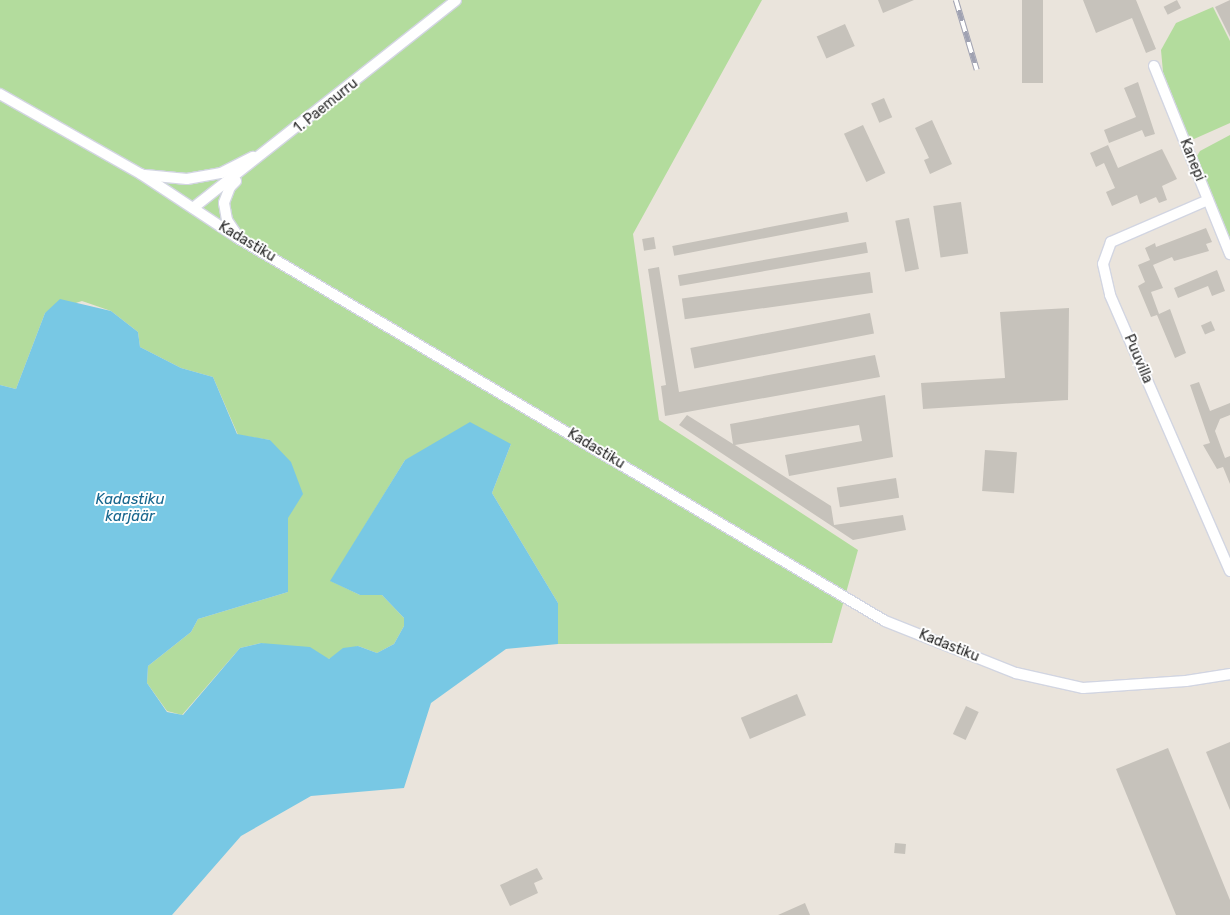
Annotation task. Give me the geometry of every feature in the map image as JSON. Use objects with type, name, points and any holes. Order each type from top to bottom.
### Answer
[{"type":"street","name":"1. Paemurru","points":[[193,208],[274,147],[456,0]]},
{"type":"street","name":"Kanepi","points":[[1154,66],[1230,254]]},
{"type":"street","name":"Kadastiku","points":[[0,94],[141,174],[238,238],[885,621],[1016,672],[1084,688],[1230,674]]},
{"type":"street","points":[[141,174],[187,179],[221,173],[274,147]]},
{"type":"street","points":[[238,238],[227,220],[226,195],[230,187],[274,147]]},
{"type":"street","name":"Puuvilla","points":[[1208,200],[1110,242],[1103,264],[1110,295],[1230,572]]},
{"type":"green space","points":[[0,0],[762,0],[633,234],[659,420],[858,550],[832,643],[558,644],[558,603],[492,493],[511,444],[405,460],[331,581],[360,595],[382,595],[404,618],[404,626],[394,644],[377,653],[358,646],[329,659],[261,643],[240,648],[182,715],[167,711],[147,683],[148,666],[191,632],[198,619],[288,592],[288,518],[270,440],[238,435],[213,377],[181,368],[140,347],[138,332],[111,311],[82,301],[45,313],[16,389],[0,385]]},
{"type":"green space","points":[[1213,7],[1230,41],[1230,123],[1194,139],[1187,134],[1163,72],[1161,50],[1176,23]]},
{"type":"green space","points":[[1230,135],[1230,241],[1197,156],[1200,151]]},
{"type":"water","name":"Kadastiku karjäär","points":[[60,299],[111,311],[138,332],[140,347],[181,368],[213,377],[237,434],[270,440],[291,462],[303,494],[288,518],[288,592],[198,619],[191,632],[148,666],[147,683],[167,712],[183,715],[240,648],[261,643],[310,647],[329,659],[343,648],[358,646],[377,653],[394,644],[404,626],[404,618],[382,595],[360,595],[330,581],[405,460],[470,422],[511,444],[492,493],[558,603],[558,644],[506,649],[431,703],[404,788],[311,796],[241,836],[172,915],[0,915],[0,385],[16,389],[45,313]]},
{"type":"building","points":[[878,0],[914,0],[883,13]]},
{"type":"building","points":[[1022,0],[1043,0],[1043,83],[1022,83]]},
{"type":"building","points":[[1083,0],[1136,0],[1156,49],[1146,53],[1132,18],[1096,33]]},
{"type":"building","points":[[1177,0],[1181,8],[1168,15],[1164,7]]},
{"type":"building","points":[[1230,0],[1230,37],[1215,7]]},
{"type":"building","points":[[845,24],[855,46],[826,59],[817,37]]},
{"type":"building","points":[[1138,82],[1155,134],[1145,137],[1142,130],[1109,143],[1104,130],[1136,117],[1124,88]]},
{"type":"building","points":[[884,98],[892,117],[879,123],[871,103]]},
{"type":"building","points":[[932,120],[952,164],[930,174],[924,160],[929,158],[915,128]]},
{"type":"building","points":[[863,125],[885,173],[866,182],[844,134]]},
{"type":"building","points":[[1108,145],[1118,168],[1162,149],[1177,179],[1162,186],[1167,200],[1159,203],[1156,197],[1140,204],[1137,195],[1112,206],[1106,192],[1115,188],[1104,163],[1096,167],[1090,153]]},
{"type":"building","points":[[961,202],[968,253],[941,257],[933,206]]},
{"type":"building","points":[[847,212],[849,222],[674,256],[672,246]]},
{"type":"building","points":[[909,218],[919,269],[905,272],[895,221]]},
{"type":"building","points":[[1206,228],[1212,242],[1206,244],[1209,251],[1174,261],[1172,257],[1153,265],[1163,288],[1151,292],[1159,314],[1170,309],[1186,353],[1175,358],[1157,315],[1151,317],[1138,286],[1145,282],[1138,265],[1150,260],[1145,248],[1155,243],[1156,247]]},
{"type":"building","points":[[654,237],[656,249],[644,251],[642,239]]},
{"type":"building","points":[[866,242],[868,253],[680,286],[678,275]]},
{"type":"building","points":[[659,267],[679,392],[875,355],[880,377],[665,416],[661,386],[666,385],[648,269]]},
{"type":"building","points":[[1217,270],[1225,291],[1212,296],[1208,286],[1178,298],[1174,288]]},
{"type":"building","points":[[870,272],[873,293],[685,319],[682,298]]},
{"type":"building","points":[[1069,308],[1068,400],[923,409],[921,383],[1005,378],[1000,312]]},
{"type":"building","points":[[870,313],[874,334],[694,369],[690,348]]},
{"type":"building","points":[[1211,321],[1215,330],[1205,335],[1201,325]]},
{"type":"building","points":[[1199,382],[1210,411],[1230,403],[1230,415],[1220,419],[1215,431],[1225,458],[1230,456],[1230,484],[1223,467],[1217,469],[1203,445],[1210,443],[1190,385]]},
{"type":"building","points":[[885,395],[893,457],[789,476],[785,455],[862,441],[859,425],[735,445],[831,506],[834,525],[903,515],[906,530],[853,540],[679,425],[687,415],[733,444],[730,424]]},
{"type":"building","points":[[985,450],[1017,452],[1014,493],[982,491]]},
{"type":"building","points":[[896,478],[899,498],[840,507],[837,487]]},
{"type":"building","points":[[797,694],[806,715],[750,739],[741,718]]},
{"type":"building","points":[[966,706],[979,712],[966,740],[953,734]]},
{"type":"building","points":[[1230,742],[1230,810],[1206,752]]},
{"type":"building","points":[[1168,748],[1230,900],[1230,915],[1176,915],[1116,769]]},
{"type":"building","points":[[895,843],[906,844],[905,854],[894,853]]},
{"type":"building","points":[[537,868],[543,879],[534,883],[538,893],[510,906],[500,885]]},
{"type":"building","points":[[805,903],[810,915],[778,915]]},
{"type":"railway","points":[[956,0],[977,70]]}]
